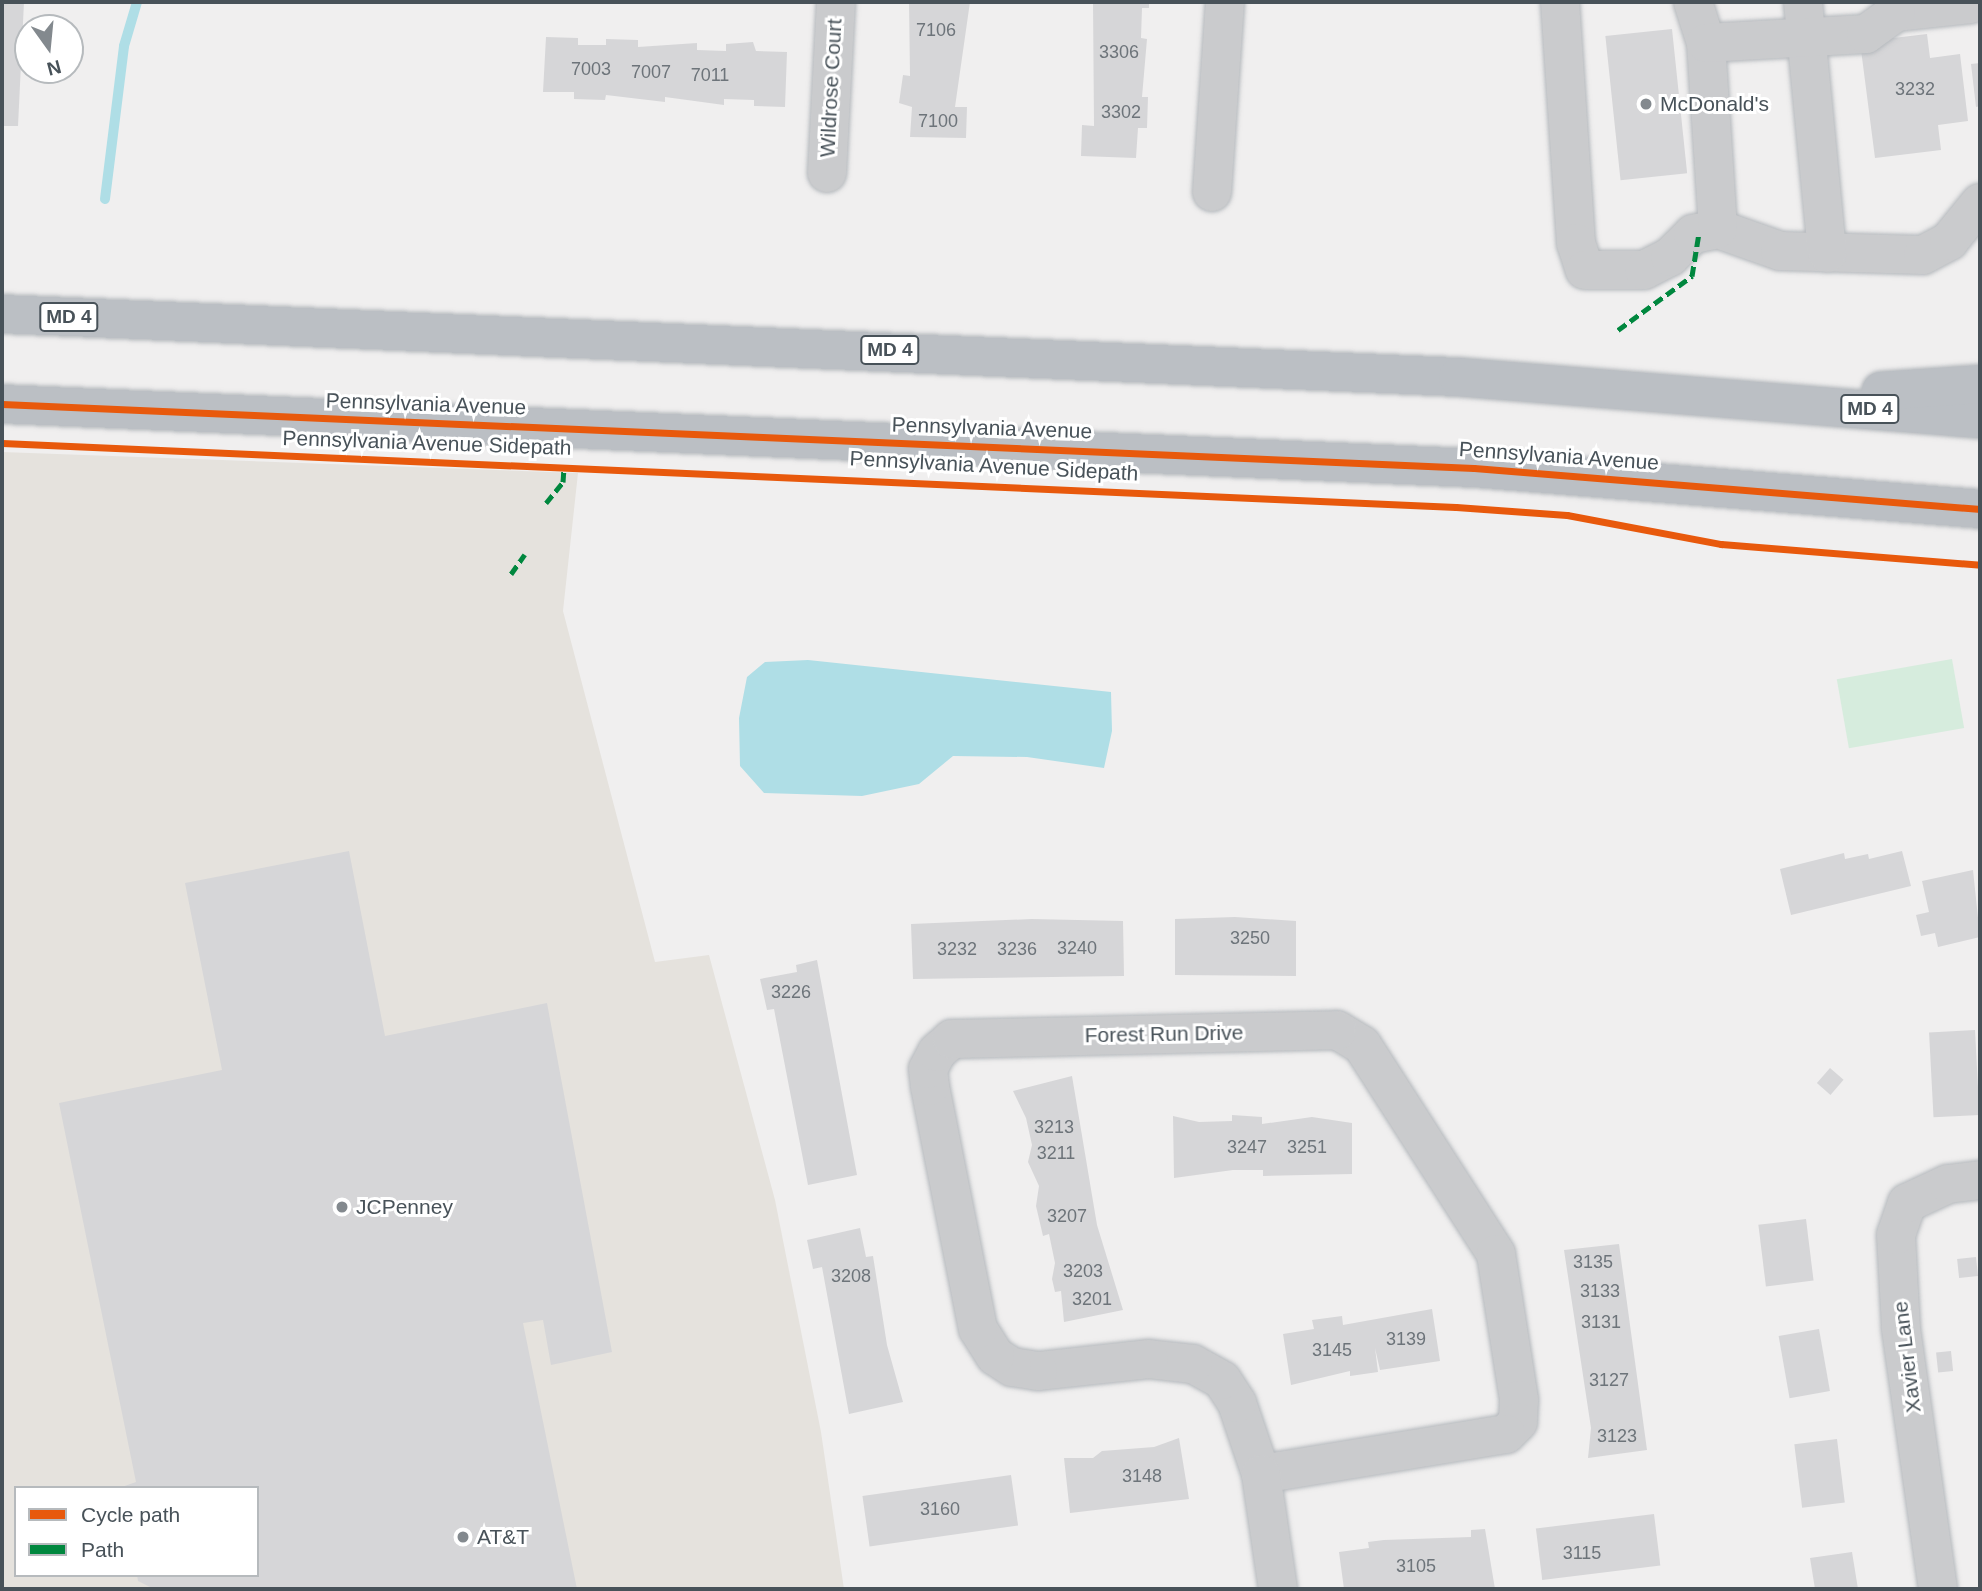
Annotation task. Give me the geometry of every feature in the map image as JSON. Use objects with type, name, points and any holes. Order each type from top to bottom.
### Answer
[{"type":"highway","name":"MD 4","points":[[2,314],[1336,370],[1759,398],[1980,419]]},
{"type":"highway","points":[[1759,398],[1980,384]]},
{"type":"highway","name":"Pennsylvania Avenue","points":[[2,404],[1474,468],[1980,509]]},
{"type":"street","name":"Wildrose Court","points":[[827,173],[836,2]]},
{"type":"street","points":[[1212,192],[1225,2]]},
{"type":"street","points":[[1560,2],[1576,243],[1585,270],[1644,270],[1670,257],[1693,234],[1718,229],[1780,251],[1923,255],[1949,241],[1980,203]]},
{"type":"street","points":[[1693,2],[1706,43],[1718,229]]},
{"type":"street","points":[[1706,43],[1805,19],[1866,34],[1895,7],[1974,7]]},
{"type":"street","points":[[1805,19],[1827,253]]},
{"type":"street","name":"Forest Run Drive","points":[[1261,1474],[1494,1439],[1518,1422],[1496,1254],[1362,1045],[1337,1030],[952,1039],[928,1069],[978,1329],[995,1356],[1012,1367],[1038,1371],[1149,1359],[1193,1364],[1222,1380],[1237,1403],[1261,1474],[1278,1589]]},
{"type":"street","name":"Xavier Lane","points":[[1938,1589],[1901,1328],[1896,1236],[1907,1203],[1948,1184],[1980,1180]]},
{"type":"shaded area","points":[[2,452],[578,473],[563,611],[655,962],[709,955],[775,1200],[821,1432],[844,1589],[2,1589]]},
{"type":"green space","points":[[1952,659],[1964,728],[1849,748],[1837,679]]},
{"type":"water","points":[[808,660],[1111,692],[1112,731],[1104,768],[1027,757],[953,756],[919,784],[862,796],[764,793],[740,766],[739,718],[747,677],[765,662]]},
{"type":"building","points":[[2,2],[24,2],[23,14],[14,14],[14,84],[20,84],[18,126],[2,126]]},
{"type":"building","points":[[909,2],[970,2],[955,107],[967,107],[966,138],[910,137],[912,107],[899,103],[903,75],[910,76]]},
{"type":"building","points":[[1093,2],[1149,2],[1149,8],[1142,8],[1141,38],[1147,39],[1142,97],[1148,97],[1147,128],[1138,128],[1136,158],[1081,156],[1082,125],[1094,126]]},
{"type":"building","name":"McDonald's","points":[[1672,29],[1687,173],[1621,180],[1605,36]]},
{"type":"building","points":[[1927,34],[1930,58],[1960,54],[1968,121],[1938,125],[1941,150],[1875,158],[1860,42]]},
{"type":"building","points":[[546,37],[578,38],[578,45],[606,45],[606,39],[638,40],[638,47],[697,43],[697,50],[726,51],[726,44],[753,42],[756,51],[787,52],[785,107],[754,106],[754,100],[724,99],[724,105],[665,97],[665,102],[606,95],[605,100],[574,99],[574,92],[543,92]]},
{"type":"building","points":[[1980,63],[1980,106],[1976,107],[1971,64]]},
{"type":"building","points":[[349,851],[385,1036],[547,1003],[612,1352],[551,1365],[543,1320],[523,1323],[577,1589],[154,1589],[138,1581],[137,1577],[259,1577],[259,1486],[125,1486],[136,1482],[59,1103],[222,1070],[185,883]]},
{"type":"building","points":[[1902,851],[1911,886],[1791,915],[1780,869],[1844,853],[1845,859],[1868,854],[1869,859]]},
{"type":"building","points":[[1973,870],[1980,937],[1938,947],[1935,933],[1921,936],[1916,915],[1929,912],[1922,881]]},
{"type":"building","points":[[1235,917],[1296,921],[1296,976],[1175,975],[1175,919]]},
{"type":"building","points":[[1032,919],[1123,921],[1124,976],[913,979],[911,924]]},
{"type":"building","points":[[817,960],[857,1175],[808,1185],[774,1009],[767,1010],[760,979],[797,972],[796,965]]},
{"type":"building","points":[[1975,1030],[1979,1115],[1934,1117],[1929,1032]]},
{"type":"building","points":[[1830,1068],[1844,1080],[1830,1095],[1817,1083]]},
{"type":"building","points":[[1072,1076],[1097,1225],[1123,1310],[1064,1322],[1061,1291],[1055,1292],[1052,1279],[1055,1263],[1049,1234],[1043,1236],[1036,1206],[1039,1186],[1028,1162],[1032,1145],[1026,1118],[1013,1091]]},
{"type":"building","points":[[1232,1115],[1262,1117],[1262,1124],[1312,1117],[1352,1123],[1352,1174],[1263,1176],[1263,1170],[1233,1170],[1174,1178],[1173,1116],[1199,1122],[1232,1121]]},
{"type":"building","points":[[1806,1219],[1814,1281],[1766,1286],[1758,1225]]},
{"type":"building","points":[[860,1228],[866,1257],[873,1256],[887,1345],[903,1402],[849,1414],[822,1267],[813,1269],[807,1240]]},
{"type":"building","points":[[1619,1244],[1647,1450],[1588,1458],[1591,1428],[1564,1250]]},
{"type":"building","points":[[1976,1257],[1978,1276],[1959,1278],[1957,1259]]},
{"type":"building","points":[[1432,1309],[1440,1361],[1380,1370],[1375,1348],[1378,1372],[1350,1376],[1350,1371],[1291,1385],[1283,1334],[1314,1329],[1312,1320],[1342,1316],[1343,1325]]},
{"type":"building","points":[[1819,1329],[1830,1391],[1790,1398],[1779,1336]]},
{"type":"building","points":[[1951,1351],[1953,1371],[1938,1372],[1936,1353]]},
{"type":"building","points":[[1179,1438],[1189,1499],[1070,1513],[1064,1458],[1093,1458],[1102,1451],[1154,1447]]},
{"type":"building","points":[[1837,1439],[1845,1503],[1802,1508],[1794,1444]]},
{"type":"building","points":[[1011,1475],[1018,1526],[870,1546],[862,1496]]},
{"type":"building","points":[[1654,1514],[1660,1566],[1542,1580],[1536,1529]]},
{"type":"building","points":[[1485,1529],[1495,1589],[1344,1589],[1339,1552],[1369,1548],[1368,1542],[1384,1540],[1471,1537],[1471,1530]]},
{"type":"building","points":[[1852,1552],[1858,1589],[1815,1589],[1810,1558]]},
{"type":"waterway","points":[[105,199],[124,46],[137,2]]},
{"type":"marked path","points":[[1618,330],[1692,276],[1699,233]]},
{"type":"marked path","points":[[546,503],[563,482],[564,466]]},
{"type":"marked path","points":[[511,574],[525,554]]},
{"type":"cycle path","name":"Pennsylvania Avenue Sidepath","points":[[2,404],[1474,468],[1980,509]]},
{"type":"cycle path","name":"Pennsylvania Avenue Sidepath","points":[[2,443],[1456,507],[1567,515],[1721,544],[1980,565]]},
{"type":"place","name":"McDonald's","points":[[1646,104]]},
{"type":"place","name":"JCPenney","points":[[342,1207]]},
{"type":"place","name":"AT&T","points":[[463,1537]]}]
